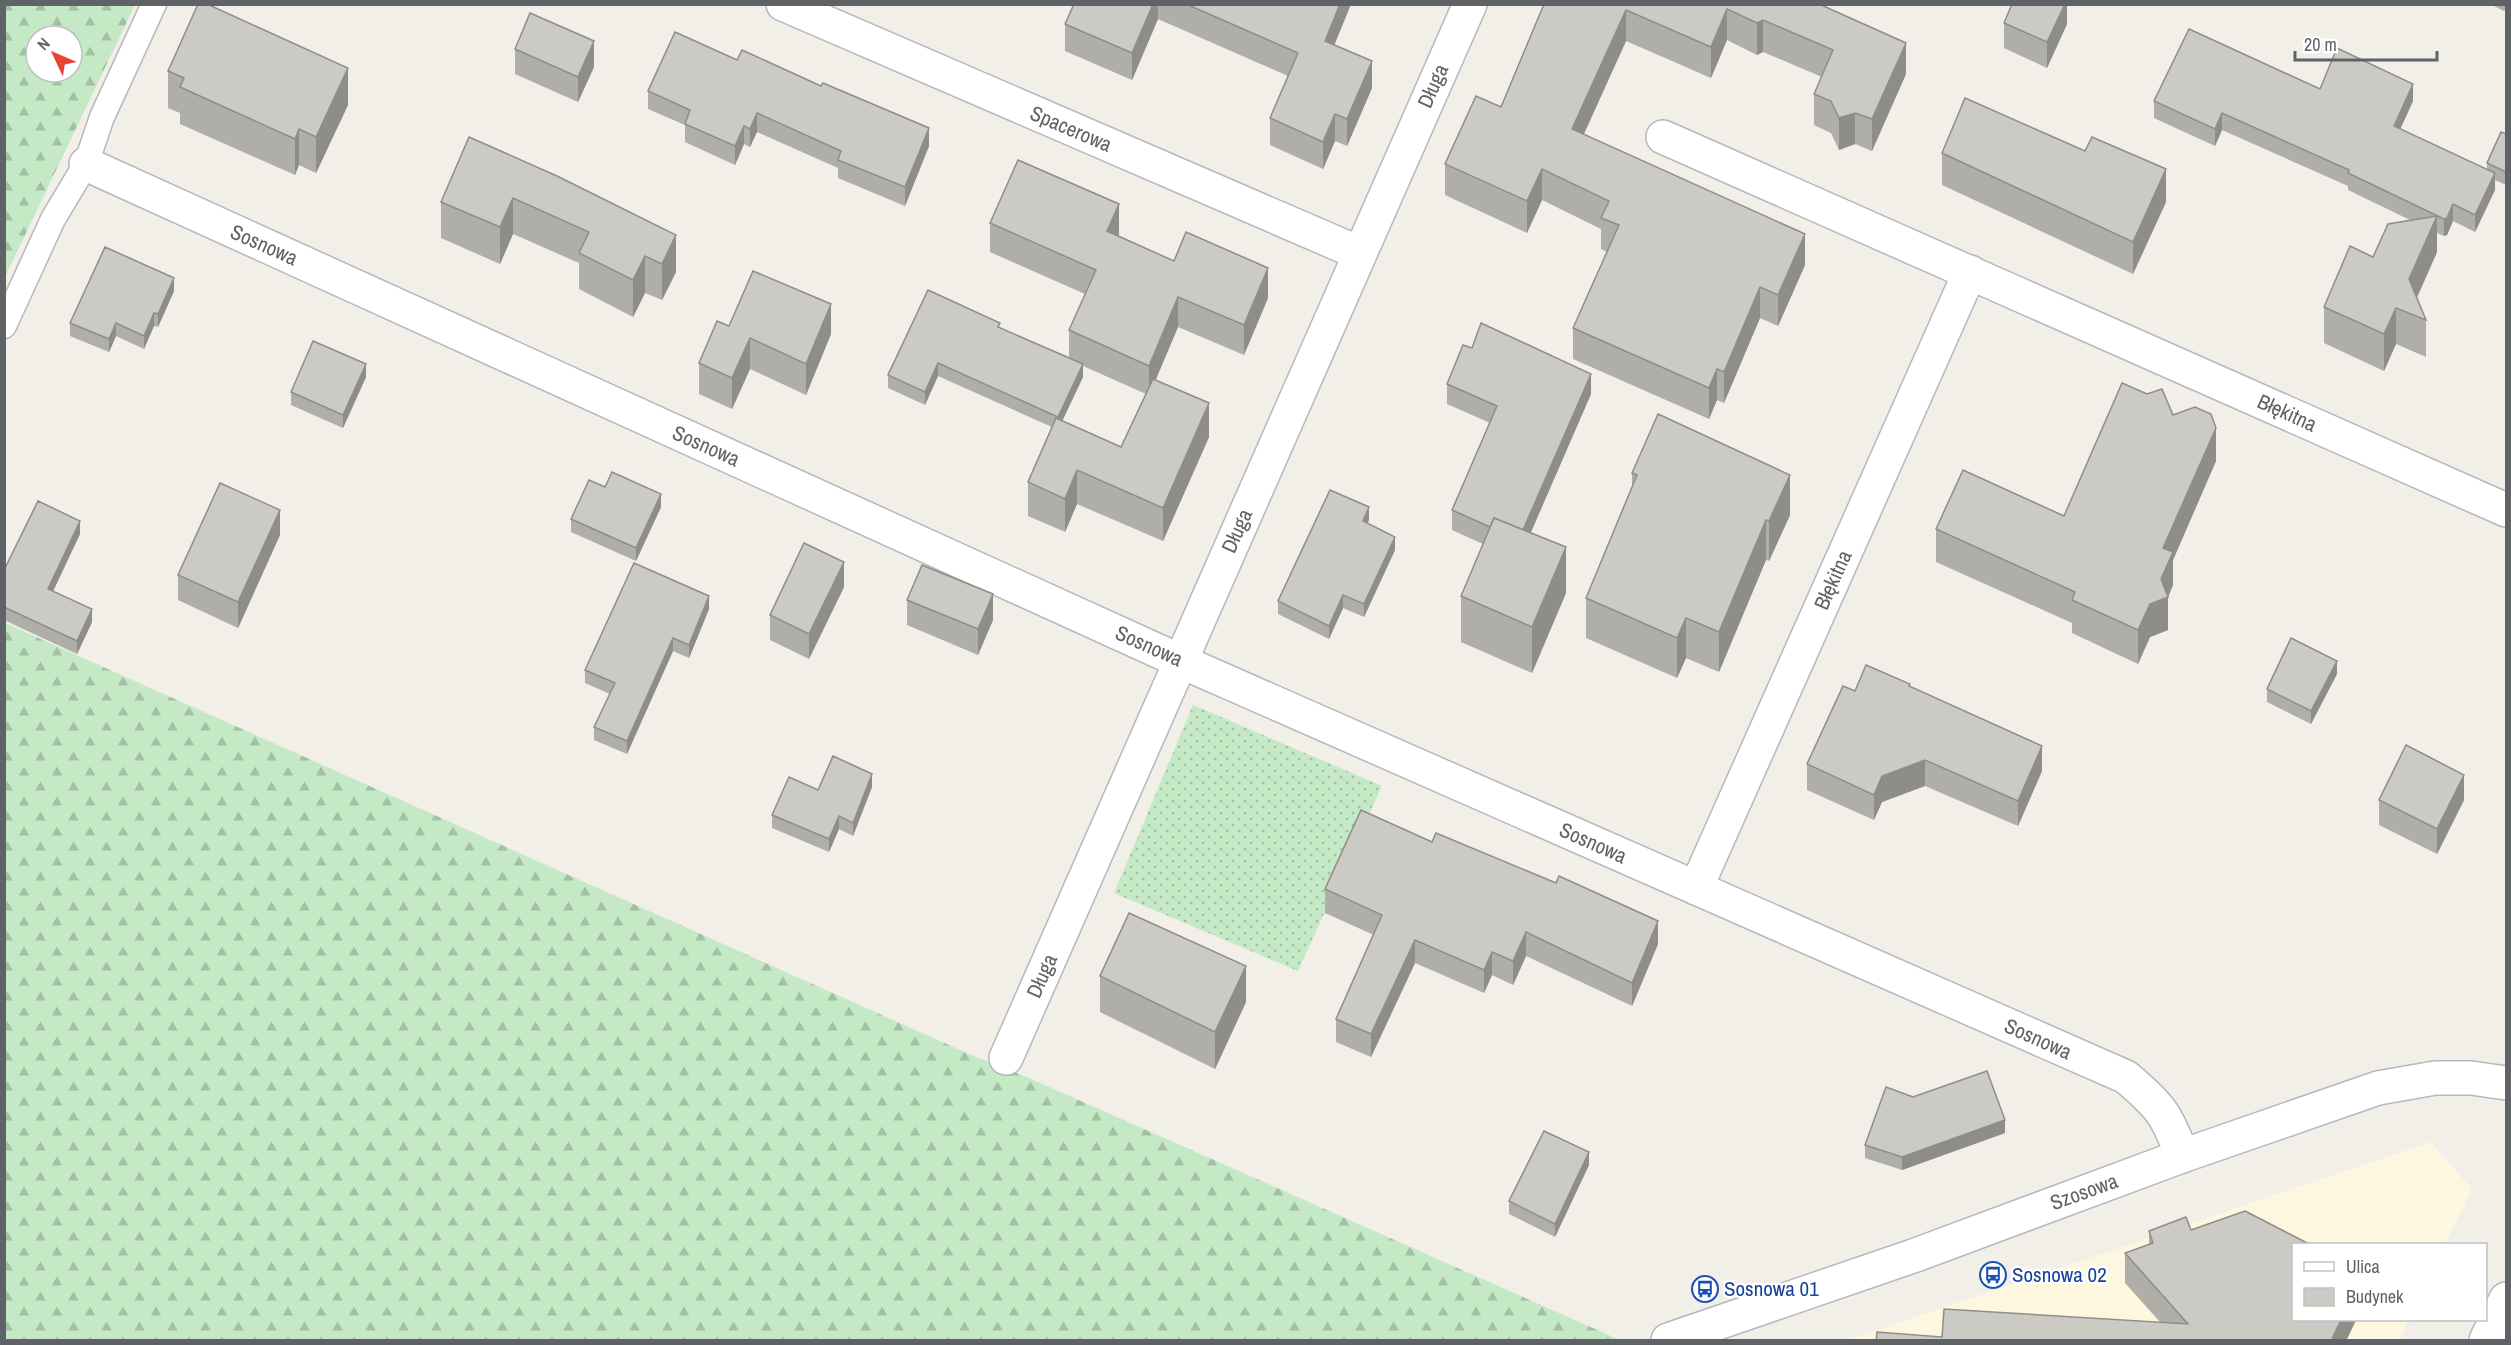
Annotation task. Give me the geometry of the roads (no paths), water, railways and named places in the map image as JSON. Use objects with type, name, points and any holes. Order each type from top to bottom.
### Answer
[{"type":"street","name":"Spacerowa","points":[[783,4],[1359,253]]},
{"type":"street","name":"Długa","points":[[1006,1058],[1470,4]]},
{"type":"street","name":"Błękitna","points":[[1663,137],[2506,510]]},
{"type":"street","name":"Sosnowa","points":[[86,164],[1180,660],[2126,1077],[2156,1102],[2170,1125],[2182,1156]]},
{"type":"street","name":"Błękitna","points":[[1696,888],[1970,272]]},
{"type":"street","name":"Szosowa","points":[[1668,1341],[1913,1256],[2182,1156],[2378,1088],[2435,1078],[2471,1078],[2506,1083]]},
{"type":"street","points":[[2486,1341],[2506,1299]]},
{"type":"lane","points":[[4,326],[53,219],[86,164],[102,117],[154,4]]},
{"type":"place","name":"Sosnowa 02","points":[[1993,1275]]},
{"type":"place","name":"Sosnowa 01","points":[[1705,1289]]}]
